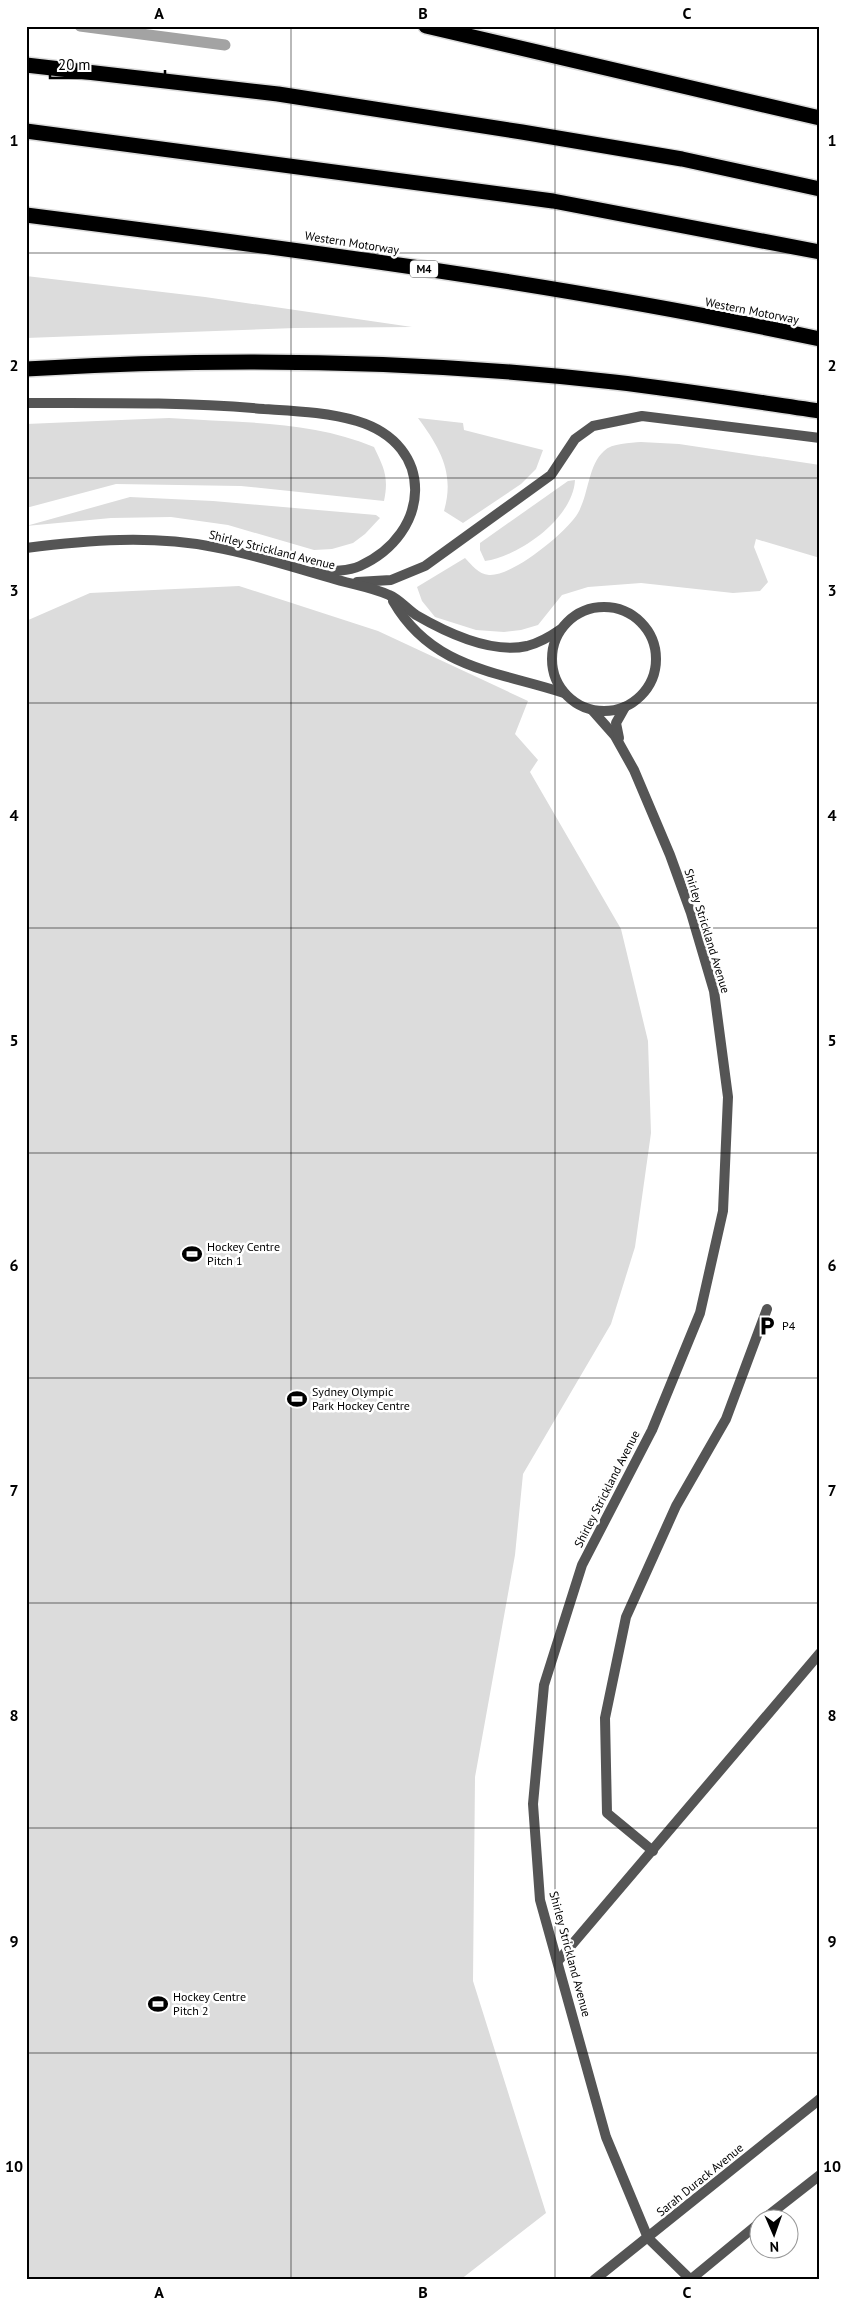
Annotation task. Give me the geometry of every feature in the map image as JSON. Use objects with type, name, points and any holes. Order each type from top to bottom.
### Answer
[{"type":"highway","points":[[426,26],[820,118]]},
{"type":"highway","points":[[26,65],[278,94],[473,124],[682,159],[820,189]]},
{"type":"highway","points":[[26,131],[553,201],[820,252]]},
{"type":"highway","name":"Western Motorway","points":[[26,215],[310,251],[618,300],[820,339]]},
{"type":"highway","points":[[26,369],[102,365],[279,362],[438,368],[613,382],[820,411]]},
{"type":"street","points":[[26,403],[186,403],[277,410],[330,415],[357,421],[385,434],[399,448],[414,476],[416,498],[408,524],[387,548],[360,566],[328,572],[306,571]]},
{"type":"street","points":[[343,582],[371,583],[391,580],[425,566],[551,475],[571,443],[593,426],[642,416],[820,438]]},
{"type":"street","name":"Shirley Strickland Avenue","points":[[26,548],[91,540],[124,539],[168,541],[214,547],[390,595],[408,609],[448,632],[488,644],[527,646],[561,629]]},
{"type":"street","points":[[390,595],[410,627],[428,643],[441,651],[486,671],[564,693],[582,706],[592,710],[614,710],[625,707],[643,694],[651,682],[656,667],[656,652],[652,637],[644,625],[632,614],[618,608],[603,606],[588,609],[573,617],[561,629],[554,645],[552,662],[555,678],[564,693]]},
{"type":"street","points":[[624,751],[616,723],[625,707]]},
{"type":"street","name":"Shirley Strickland Avenue","points":[[592,710],[615,736],[634,770],[670,855],[691,913],[714,990],[728,1097],[723,1211],[700,1313],[652,1430],[582,1565],[544,1686],[533,1804],[540,1900],[606,2137],[648,2238],[690,2280]]},
{"type":"street","points":[[652,1851],[607,1813],[605,1718],[626,1617],[676,1506],[726,1419],[767,1309]]},
{"type":"street","points":[[558,1961],[820,1654]]},
{"type":"street","name":"Sarah Durack Avenue","points":[[594,2280],[820,2099]]},
{"type":"street","points":[[779,2208],[820,2175]]},
{"type":"street","points":[[690,2280],[748,2232]]},
{"type":"shaded area","points":[[26,276],[205,297],[412,327],[295,328],[26,338]]},
{"type":"shaded area","points":[[169,418],[299,427],[350,438],[374,447],[385,473],[384,501],[241,486],[116,484],[26,508],[26,424]]},
{"type":"shaded area","points":[[418,418],[463,423],[464,430],[543,450],[536,469],[521,484],[463,523],[444,511],[448,485],[443,462],[433,440]]},
{"type":"shaded area","points":[[641,442],[679,444],[820,465],[820,558],[756,539],[754,547],[768,582],[760,591],[733,593],[641,583],[588,587],[562,595],[538,625],[504,632],[476,630],[435,617],[422,601],[417,587],[465,558],[478,571],[489,575],[499,574],[511,569],[538,552],[563,531],[578,513],[595,464],[604,451],[616,445]]},
{"type":"shaded area","points":[[575,480],[572,494],[565,508],[542,533],[514,552],[485,561],[480,550],[480,543],[568,481]]},
{"type":"shaded area","points":[[130,497],[213,501],[376,515],[380,518],[365,534],[353,543],[332,549],[314,550],[228,525],[171,517],[111,518],[26,526]]},
{"type":"shaded area","name":"Sydney Olympic Park Hockey Centre","points":[[239,586],[378,631],[528,701],[515,734],[538,760],[530,772],[621,929],[648,1041],[651,1133],[635,1247],[611,1324],[523,1474],[515,1555],[475,1777],[473,1981],[546,2213],[460,2280],[26,2280],[26,621],[90,593]]},
{"type":"waterway","points":[[80,26],[225,45]]},
{"type":"place","name":"Hockey Centre Pitch 1","points":[[192,1254]]},
{"type":"place","name":"P4","points":[[767,1326]]},
{"type":"place","name":"Sydney Olympic Park Hockey Centre","points":[[297,1399]]},
{"type":"place","name":"Hockey Centre Pitch 2","points":[[158,2004]]}]
